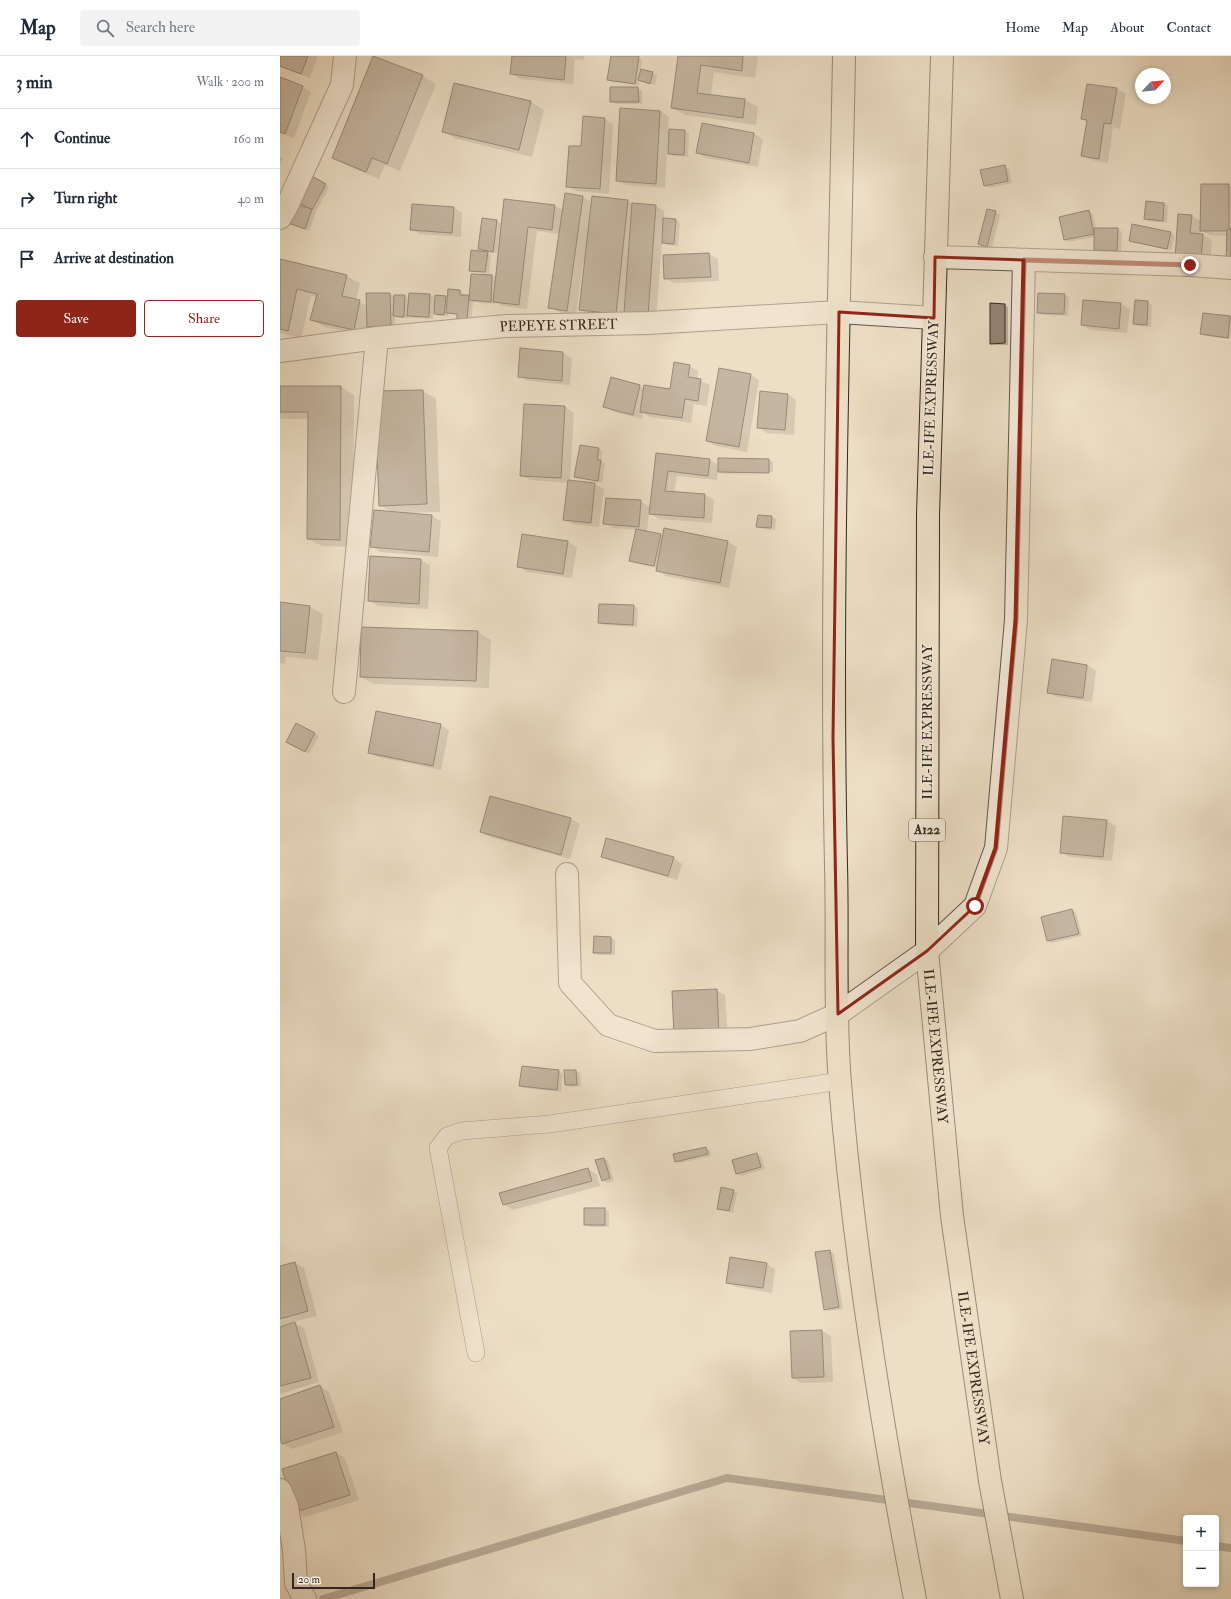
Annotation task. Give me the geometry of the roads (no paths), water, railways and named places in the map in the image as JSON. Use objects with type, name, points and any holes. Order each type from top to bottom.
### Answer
[{"type":"highway","points":[[844,56],[839,312],[834,738],[840,1081],[860,1272],[895,1494],[915,1599]]},
{"type":"highway","name":"ILE-IFE EXPRESSWAY","points":[[942,56],[928,515],[927,951],[952,1216],[990,1481],[1012,1599]]},
{"type":"street","points":[[280,218],[287,206],[342,85],[345,56]]},
{"type":"street","points":[[936,256],[1190,265],[1231,268]]},
{"type":"street","points":[[567,874],[570,983],[608,1025],[655,1041],[750,1039],[800,1031],[838,1014],[927,951],[975,906],[996,848],[1016,620],[1024,260]]},
{"type":"street","name":"PEPEYE STREET","points":[[280,351],[377,338],[506,326],[648,323],[839,312],[934,318]]},
{"type":"street","points":[[344,692],[377,338]]},
{"type":"street","points":[[280,1490],[287,1506],[292,1535],[296,1583],[305,1599]]},
{"type":"lane","points":[[476,1353],[438,1148],[447,1136],[461,1131],[550,1124],[840,1081]]},
{"type":"waterway","points":[[323,1599],[727,1478],[1183,1541]]},
{"type":"waterway","points":[[1219,1546],[1231,1548]]}]
